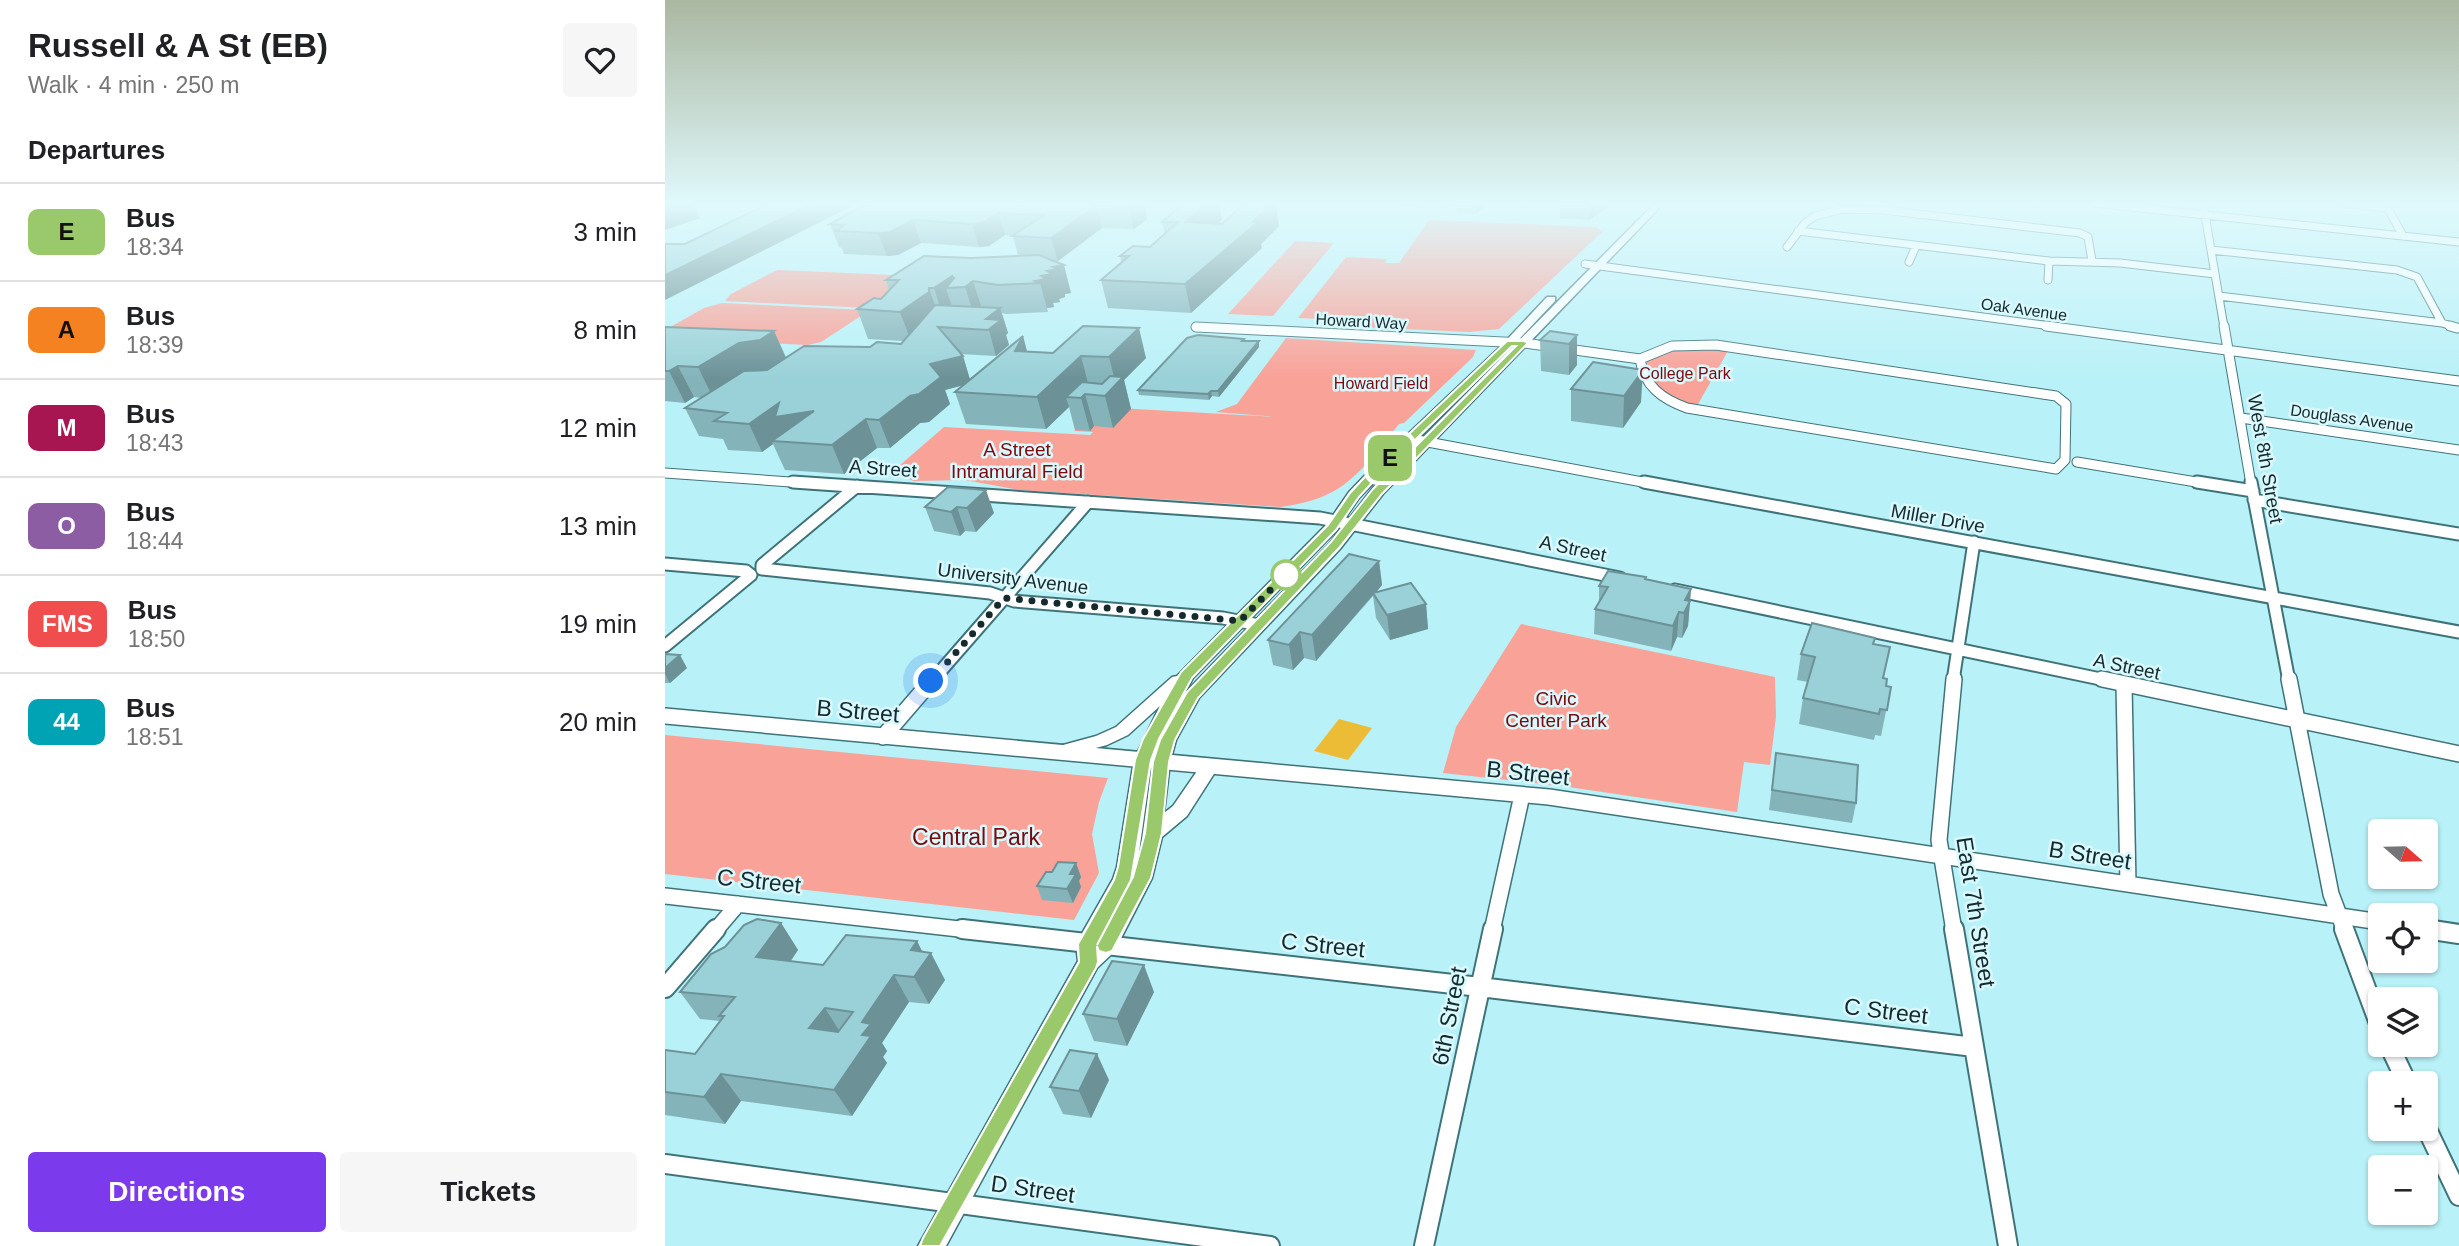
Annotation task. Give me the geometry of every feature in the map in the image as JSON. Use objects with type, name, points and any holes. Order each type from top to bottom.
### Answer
[{"type":"main road","points":[[1094,950],[1123,880],[1152,761],[1192,695],[1353,523],[1378,491],[1517,343],[1588,261]]},
{"type":"main road","points":[[1058,752],[1101,741],[1122,731],[1186,676],[1337,520],[1362,486],[1410,438],[1517,343],[1602,261]]},
{"type":"main road","points":[[931,1246],[1094,950],[1142,878],[1153,833],[1151,739],[1186,676]]},
{"type":"main road","points":[[1153,833],[1179,811],[1210,766]]},
{"type":"street","points":[[2048,280],[2049,261]]},
{"type":"street","points":[[2093,261],[2215,274]]},
{"type":"street","name":"West 8th Street","points":[[2213,261],[2296,720]]},
{"type":"street","points":[[2306,261],[2406,273],[2417,277],[2442,323]]},
{"type":"street","name":"Oak Avenue","points":[[1585,264],[2459,381]]},
{"type":"street","points":[[2406,273],[2421,271]]},
{"type":"street","points":[[2219,296],[2442,323],[2457,328]]},
{"type":"street","name":"Howard Way","points":[[1196,327],[1517,343]]},
{"type":"street","points":[[1517,343],[1640,359],[1672,346],[1716,345],[2056,396],[2066,404],[2065,460],[2056,469],[1687,408],[1670,402],[1653,389],[1641,374],[1640,359]]},
{"type":"street","name":"Douglass Avenue","points":[[2241,418],[2459,450]]},
{"type":"street","name":"Miller Drive","points":[[1410,438],[2459,632]]},
{"type":"street","points":[[2077,462],[2459,534]]},
{"type":"street","name":"A Street","points":[[665,473],[1337,520],[1638,582]]},
{"type":"street","points":[[665,646],[857,486]]},
{"type":"street","points":[[883,737],[1087,502]]},
{"type":"street","name":"East 7th Street","points":[[1974,542],[1958,649],[1940,827],[1940,856],[2008,1246]]},
{"type":"street","name":"University Avenue","points":[[665,564],[990,593],[1004,598],[1259,625]]},
{"type":"street","name":"A Street","points":[[1664,587],[2459,754]]},
{"type":"street","points":[[2124,685],[2128,884]]},
{"type":"street","name":"B Street","points":[[665,716],[1522,795],[2368,920]]},
{"type":"street","points":[[2296,720],[2330,894],[2368,995]]},
{"type":"street","name":"6th Street","points":[[1424,1246],[1522,795]]},
{"type":"street","name":"C Street","points":[[665,896],[1094,950],[1481,987],[1974,1047]]},
{"type":"street","points":[[665,988],[738,904]]},
{"type":"street","points":[[2438,931],[2459,934]]},
{"type":"street","points":[[2433,1141],[2459,1196]]},
{"type":"street","name":"D Street","points":[[665,1164],[1270,1246]]},
{"type":"green space","points":[[1277,261],[1319,261],[1273,316],[1228,314]]},
{"type":"green space","points":[[1343,261],[1571,261],[1499,329],[1469,332],[1341,326],[1344,320],[1298,318]]},
{"type":"green space","points":[[778,270],[917,276],[868,308],[725,301],[731,294]]},
{"type":"green space","points":[[722,303],[865,310],[861,316],[821,342],[808,345],[665,338],[665,330],[704,308]]},
{"type":"green space","points":[[1286,338],[1476,350],[1473,357],[1404,423],[1399,424],[1349,480],[1336,490],[1302,503],[1280,507],[1019,490],[965,480],[914,481],[892,472],[944,427],[1090,435],[1093,432],[1074,431],[1090,414],[1118,408],[1277,417],[1216,412],[1237,404]]},
{"type":"green space","name":"College Park","points":[[1670,349],[1729,349],[1697,406],[1666,393],[1649,374],[1645,365],[1649,359]]},
{"type":"green space","name":"Civic Center Park","points":[[1521,624],[1775,677],[1776,717],[1770,765],[1744,762],[1737,812],[1562,786],[1443,773],[1456,727]]},
{"type":"green space","name":"Central Park","points":[[665,735],[1108,778],[1092,834],[1099,873],[1074,920],[665,874]]},
{"type":"shaded area","points":[[1339,719],[1372,728],[1348,760],[1314,751]]},
{"type":"building","points":[[665,261],[694,261],[665,275]]},
{"type":"building","points":[[916,261],[1054,261],[1064,265],[1047,271],[1052,274],[1041,276],[1046,279],[1035,281],[1040,283],[998,285],[973,281],[965,287],[946,288],[954,278],[952,276],[934,288],[929,288],[929,292],[900,312],[857,309],[874,298],[881,299],[899,280],[886,280]]},
{"type":"building","points":[[1123,261],[1212,261],[1185,284],[1101,280]]},
{"type":"building","points":[[935,305],[1000,308],[986,319],[1001,320],[988,330],[938,327],[963,356],[930,364],[941,377],[879,420],[866,419],[832,445],[772,441],[814,411],[775,417],[779,403],[749,424],[714,421],[727,413],[685,408],[744,371],[767,370],[804,346],[870,347],[877,342],[901,344]]},
{"type":"building","points":[[1083,326],[1139,328],[1109,357],[1081,356],[1037,397],[955,392],[1023,336],[1015,351],[1053,353]]},
{"type":"building","points":[[665,327],[774,331],[760,340],[739,343],[698,367],[678,366],[665,371]]},
{"type":"building","points":[[1550,331],[1577,335],[1569,344],[1540,340]]},
{"type":"building","points":[[1198,335],[1259,341],[1218,391],[1208,394],[1138,390],[1187,338]]},
{"type":"building","points":[[1593,362],[1643,370],[1624,396],[1571,389]]},
{"type":"building","points":[[1110,376],[1123,377],[1105,396],[1085,394],[1081,398],[1066,397],[1082,382],[1102,384]]},
{"type":"building","points":[[948,487],[986,490],[967,508],[957,507],[951,512],[925,507]]},
{"type":"building","points":[[1349,554],[1379,561],[1312,635],[1300,632],[1289,645],[1268,640]]},
{"type":"building","points":[[1608,571],[1646,577],[1645,579],[1691,589],[1685,600],[1690,601],[1684,613],[1679,612],[1673,626],[1595,609],[1608,587],[1599,586]]},
{"type":"building","points":[[1411,583],[1426,604],[1387,615],[1373,593]]},
{"type":"building","points":[[1812,623],[1875,638],[1873,644],[1890,647],[1883,678],[1887,679],[1886,686],[1891,687],[1887,710],[1880,709],[1879,714],[1803,698],[1815,657],[1801,654]]},
{"type":"building","points":[[665,654],[680,655],[665,668]]},
{"type":"building","points":[[1776,753],[1858,765],[1856,803],[1772,790]]},
{"type":"building","points":[[1058,862],[1076,863],[1070,874],[1076,874],[1067,889],[1037,886],[1046,872],[1052,872]]},
{"type":"building","points":[[757,919],[781,923],[756,957],[823,965],[846,935],[917,941],[911,950],[931,953],[914,977],[894,975],[862,1022],[871,1024],[862,1035],[871,1036],[834,1090],[721,1074],[704,1097],[665,1092],[665,1050],[695,1054],[724,1016],[719,1016],[735,997],[680,992],[711,954],[725,947],[744,925]],"holes":[[[825,1008],[853,1012],[838,1032],[809,1028]]]},
{"type":"building","points":[[1112,961],[1144,965],[1117,1019],[1083,1014]]},
{"type":"building","points":[[1070,1050],[1097,1054],[1079,1091],[1050,1087]]},
{"type":"bus line","name":"E","points":[[931,1246],[1089,962],[1087,944],[1123,880],[1143,760],[1151,739],[1186,676],[1332,527],[1354,495],[1378,470],[1510,343],[1524,343],[1378,491],[1335,546],[1192,695],[1167,740],[1161,762],[1150,853],[1142,878],[1106,946]]},
{"type":"route","points":[[931,681],[1004,598],[1240,621],[1291,569],[1286,575]]},
{"type":"park label","name":"Howard Field","points":[[1381,383]]},
{"type":"park label","name":"A Street Intramural Field","points":[[1017,460]]}]
